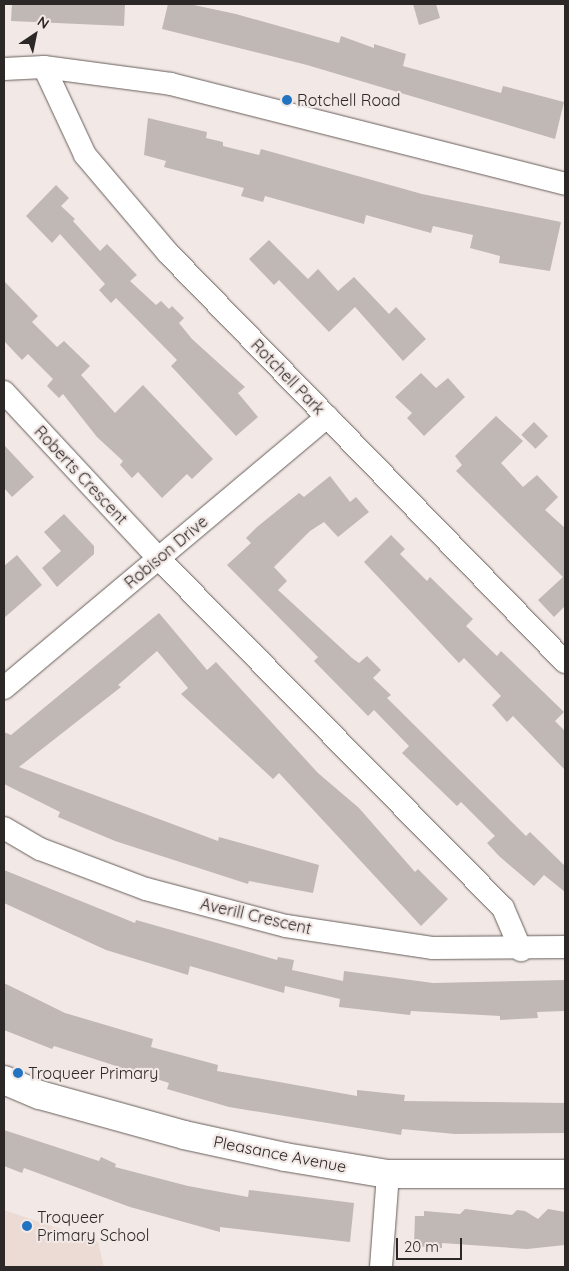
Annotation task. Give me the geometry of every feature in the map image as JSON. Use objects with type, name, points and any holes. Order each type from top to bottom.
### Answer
[{"type":"main road","name":"Pleasance Avenue","points":[[4,1080],[40,1095],[184,1135],[388,1174],[565,1174]]},
{"type":"street","points":[[4,69],[44,67],[171,84],[565,184]]},
{"type":"street","name":"Rotchell Park","points":[[44,67],[85,155],[168,253],[565,662]]},
{"type":"street","name":"Roberts Crescent","points":[[4,392],[158,558]]},
{"type":"street","name":"Robison Drive","points":[[4,688],[327,417]]},
{"type":"street","points":[[158,558],[503,908],[522,950]]},
{"type":"street","name":"Averill Crescent","points":[[4,828],[40,849],[146,889],[286,926],[433,948],[522,950],[565,947]]},
{"type":"street","points":[[381,1267],[388,1174]]},
{"type":"shaded area","name":"Troqueer Primary School","points":[[4,1210],[98,1242],[104,1267],[4,1267]]},
{"type":"building","points":[[12,4],[125,4],[124,26],[11,21]]},
{"type":"building","points":[[168,4],[189,4],[236,14],[339,43],[341,36],[374,48],[374,44],[406,54],[403,66],[501,93],[503,86],[564,102],[555,139],[307,65],[162,29]]},
{"type":"building","points":[[413,4],[436,4],[440,18],[419,25]]},
{"type":"building","points":[[148,118],[207,132],[206,138],[223,142],[223,146],[259,155],[261,149],[422,194],[561,222],[550,271],[499,263],[500,256],[470,248],[473,235],[433,226],[431,233],[366,215],[364,224],[265,196],[263,202],[241,196],[244,188],[164,167],[166,161],[144,155]]},
{"type":"building","points":[[56,185],[69,198],[61,206],[75,219],[73,221],[100,251],[107,244],[137,275],[130,281],[156,305],[161,301],[169,309],[172,306],[184,318],[179,323],[192,339],[245,387],[238,393],[258,417],[236,436],[171,366],[177,360],[116,298],[111,303],[99,290],[105,284],[60,234],[52,243],[26,216]]},
{"type":"building","points":[[269,240],[308,279],[318,269],[338,291],[354,277],[389,314],[396,307],[426,339],[403,361],[355,307],[329,332],[279,280],[274,285],[249,259]]},
{"type":"building","points":[[4,281],[38,316],[32,322],[57,347],[64,341],[90,366],[81,375],[115,413],[143,385],[213,459],[192,479],[187,474],[162,498],[138,472],[132,478],[120,465],[123,461],[97,437],[63,394],[59,398],[47,386],[53,379],[28,354],[22,360],[4,341]]},
{"type":"building","points":[[421,373],[436,388],[448,378],[465,397],[424,436],[407,418],[412,413],[395,397]]},
{"type":"building","points":[[496,416],[523,441],[501,463],[523,487],[537,475],[558,497],[545,510],[565,528],[565,606],[554,617],[538,600],[563,577],[456,471],[462,465],[455,456]]},
{"type":"building","points":[[534,422],[548,436],[535,449],[521,435]]},
{"type":"building","points":[[4,445],[34,477],[12,497],[4,488]]},
{"type":"building","points":[[330,476],[350,502],[356,497],[369,512],[338,537],[324,522],[310,531],[274,567],[287,581],[278,590],[352,658],[359,663],[367,656],[381,670],[373,678],[391,695],[387,698],[526,836],[530,832],[565,866],[565,892],[544,875],[534,886],[499,856],[487,843],[495,836],[461,802],[457,806],[402,753],[409,746],[374,710],[368,716],[314,661],[318,657],[227,565],[251,543],[246,538],[257,527],[299,493],[304,497]]},
{"type":"building","points":[[64,514],[94,546],[94,554],[57,587],[42,568],[61,551],[44,532]]},
{"type":"building","points":[[391,535],[405,549],[400,554],[427,581],[430,577],[473,619],[466,626],[497,656],[501,651],[564,712],[555,721],[565,731],[565,770],[513,716],[507,722],[492,705],[501,696],[464,658],[459,663],[364,562]]},
{"type":"building","points":[[17,555],[42,585],[4,618],[4,566]]},
{"type":"building","points":[[159,613],[207,670],[216,662],[318,773],[359,808],[415,872],[418,869],[448,899],[421,926],[279,773],[273,779],[181,694],[188,688],[157,651],[118,685],[121,687],[19,767],[218,841],[219,837],[319,865],[313,893],[249,881],[248,884],[115,841],[58,817],[60,812],[4,784],[4,732],[11,735]]},
{"type":"building","points":[[4,870],[135,923],[136,920],[277,960],[278,957],[294,960],[292,970],[343,981],[344,971],[433,983],[565,980],[565,1011],[537,1012],[538,1018],[500,1020],[500,1016],[411,1011],[410,1015],[339,1007],[340,999],[285,986],[284,993],[190,966],[188,975],[106,950],[4,903]]},
{"type":"building","points":[[4,983],[65,1013],[153,1039],[151,1047],[218,1065],[217,1071],[357,1096],[357,1090],[405,1095],[404,1101],[565,1103],[565,1133],[455,1134],[402,1129],[401,1135],[229,1107],[167,1089],[169,1083],[54,1046],[52,1049],[4,1030]]},
{"type":"building","points":[[4,1130],[99,1161],[101,1157],[116,1164],[115,1167],[188,1186],[248,1197],[249,1190],[354,1203],[350,1242],[220,1227],[220,1232],[130,1207],[24,1168],[22,1173],[4,1166]]},
{"type":"building","points":[[465,1209],[512,1215],[517,1210],[525,1211],[538,1219],[548,1209],[565,1212],[565,1245],[527,1249],[442,1243],[442,1248],[414,1246],[415,1216],[424,1216],[424,1211],[460,1214]]},
{"type":"place","name":"Rotchell Road","points":[[287,100]]},
{"type":"place","name":"Troqueer Primary","points":[[18,1073]]},
{"type":"place","name":"Troqueer Primary School","points":[[27,1226]]}]
